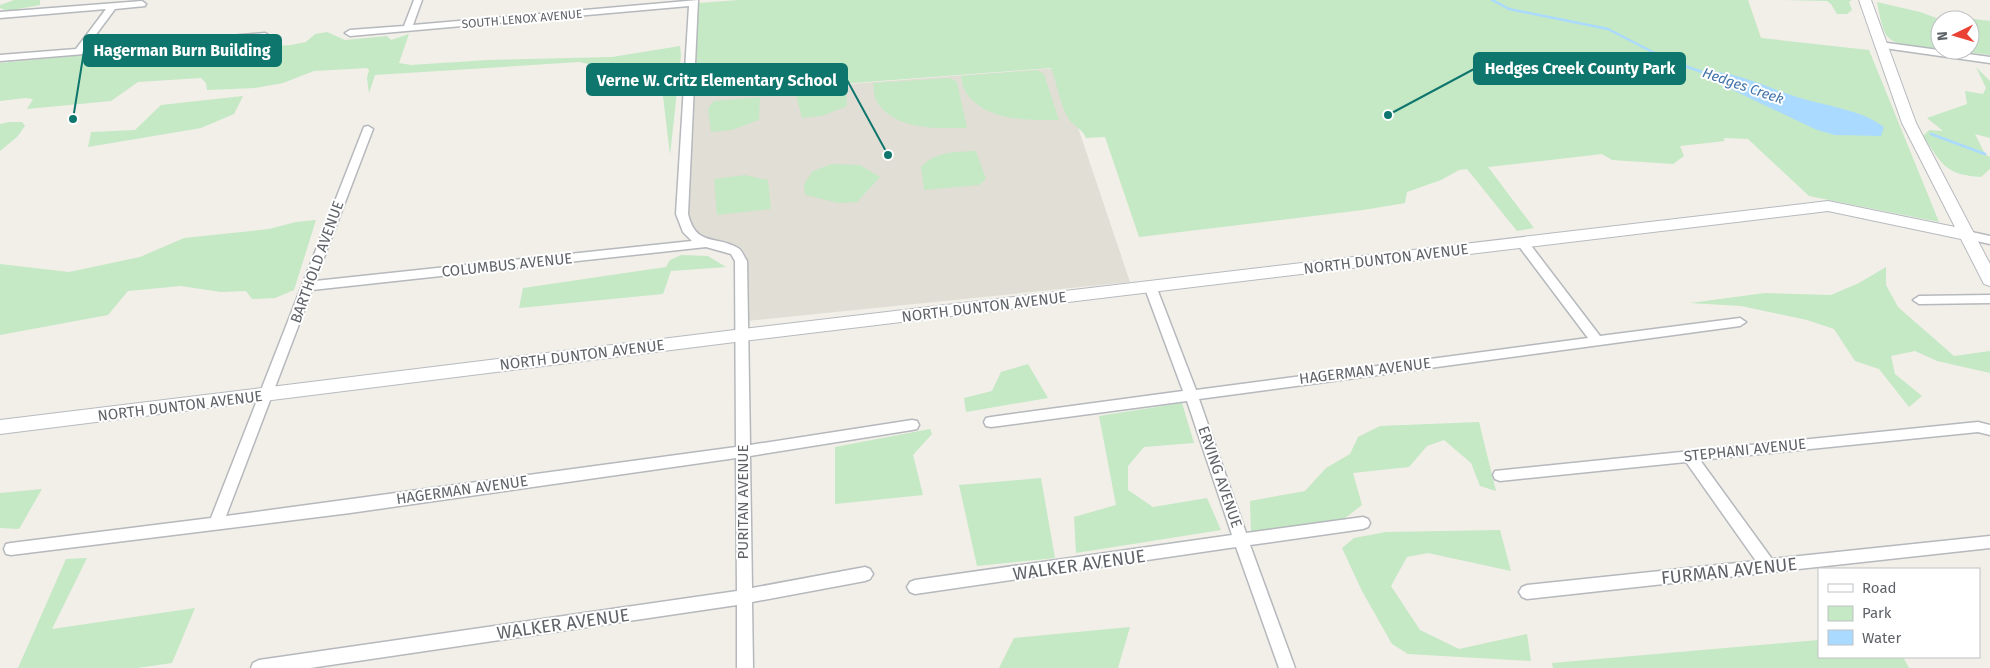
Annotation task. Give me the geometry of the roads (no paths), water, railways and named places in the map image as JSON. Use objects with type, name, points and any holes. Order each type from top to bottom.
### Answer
[{"type":"street","points":[[406,29],[418,0]]},
{"type":"street","points":[[1865,0],[1909,124],[1990,280]]},
{"type":"street","points":[[695,1],[682,214],[684,225],[691,236],[706,243]]},
{"type":"street","name":"SOUTH LENOX AVENUE","points":[[350,33],[695,1]]},
{"type":"street","points":[[0,16],[142,4]]},
{"type":"street","points":[[79,50],[112,7]]},
{"type":"street","points":[[0,58],[265,36]]},
{"type":"street","points":[[1880,45],[1986,60],[1990,68]]},
{"type":"street","name":"BARTHOLD AVENUE","points":[[216,524],[368,129]]},
{"type":"street","name":"NORTH DUNTON AVENUE","points":[[0,427],[743,335],[1828,206],[1966,235]]},
{"type":"street","points":[[1966,235],[1990,240]]},
{"type":"street","points":[[1522,242],[1598,342]]},
{"type":"street","name":"COLUMBUS AVENUE","points":[[309,286],[706,243]]},
{"type":"street","name":"PURITAN AVENUE","points":[[706,243],[735,250],[741,261],[743,335],[742,597],[745,668]]},
{"type":"street","name":"ERVING AVENUE","points":[[1150,286],[1191,394],[1264,609],[1287,668]]},
{"type":"street","points":[[1919,300],[1990,299]]},
{"type":"street","name":"HAGERMAN AVENUE","points":[[991,422],[1740,322]]},
{"type":"street","name":"HAGERMAN AVENUE","points":[[11,549],[216,524],[742,452],[912,424]]},
{"type":"street","name":"STEPHANI AVENUE","points":[[1500,475],[1978,426],[1990,430]]},
{"type":"street","points":[[1689,456],[1768,566]]},
{"type":"street","name":"WALKER AVENUE","points":[[915,587],[1242,542],[1363,523]]},
{"type":"street","name":"FURMAN AVENUE","points":[[1527,592],[1990,542]]},
{"type":"street","name":"WALKER AVENUE","points":[[259,668],[742,597],[865,574]]},
{"type":"water","points":[[1708,71],[1733,75],[1792,95],[1856,113],[1884,127],[1881,136],[1835,135],[1817,130],[1720,84]]},
{"type":"waterway","name":"Hedges Creek","points":[[1492,0],[1509,9],[1608,29],[1668,60],[1716,77]]},
{"type":"waterway","name":"Hedges Creek","points":[[1931,134],[1985,154]]},
{"type":"place","name":"Hedges Creek County Park","points":[[1388,115]]},
{"type":"place","name":"Hagerman Burn Building","points":[[73,119]]},
{"type":"place","name":"Verne W. Critz Elementary School","points":[[888,155]]}]
